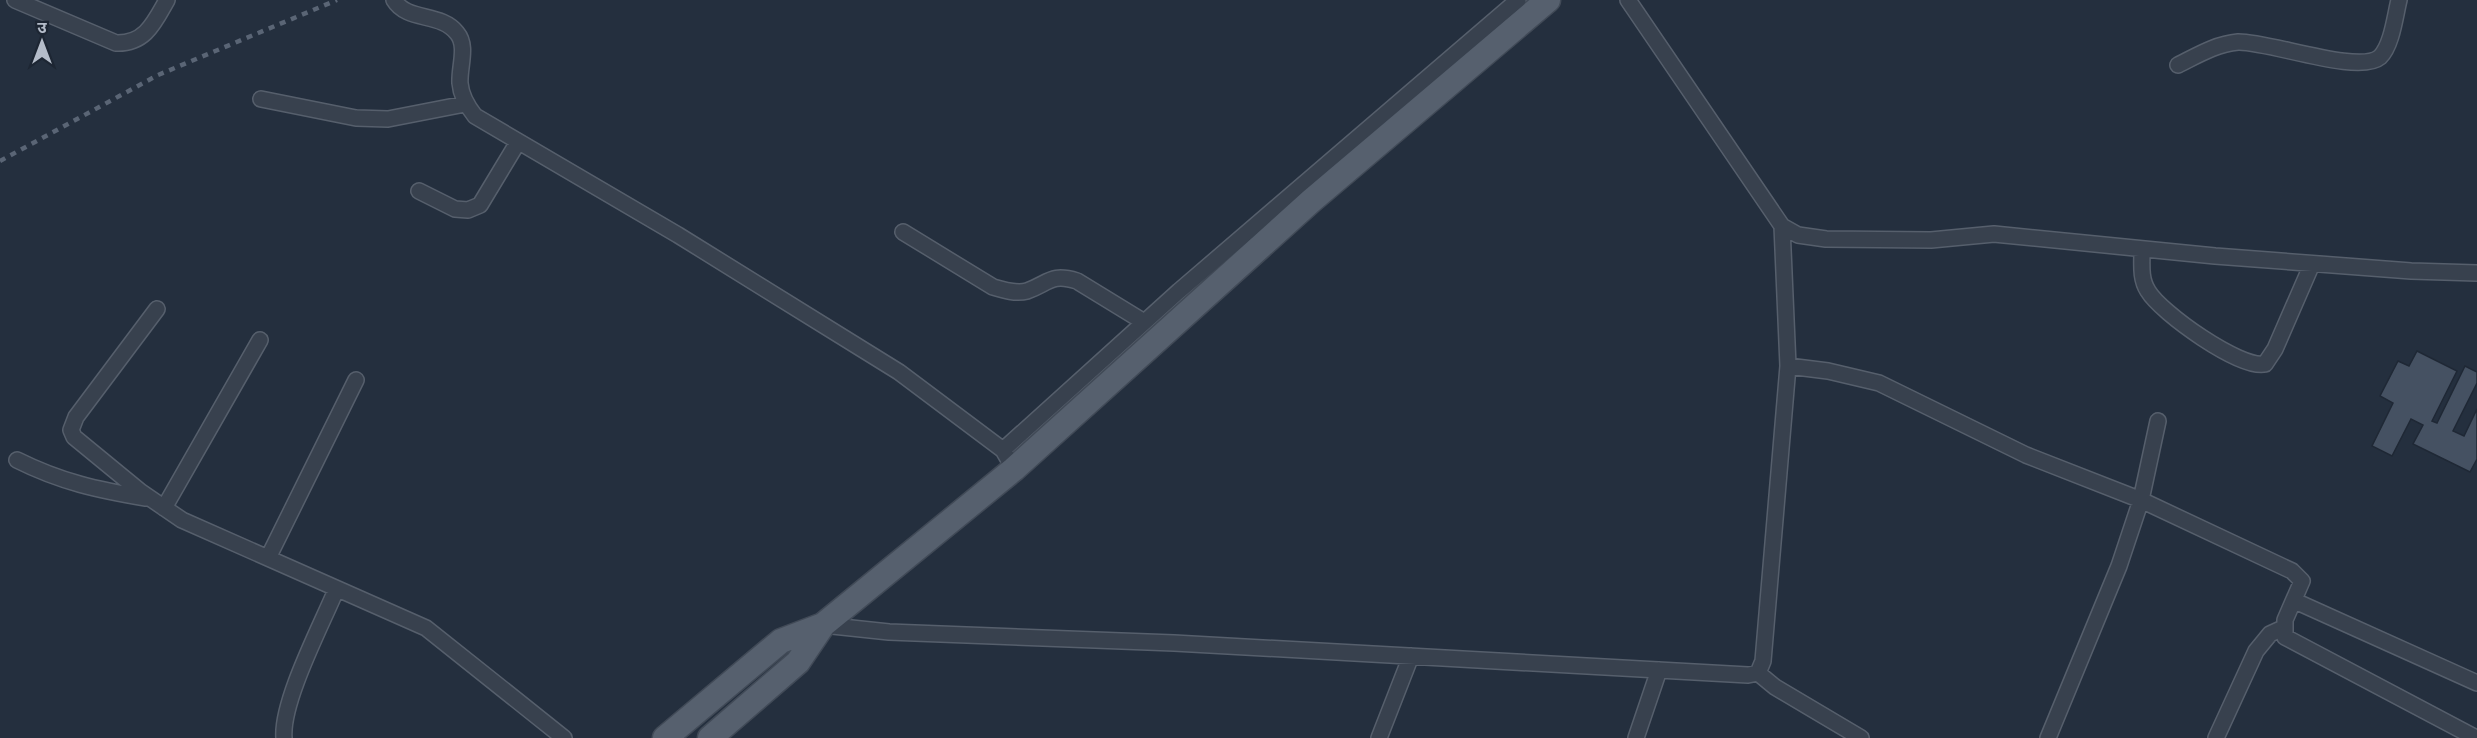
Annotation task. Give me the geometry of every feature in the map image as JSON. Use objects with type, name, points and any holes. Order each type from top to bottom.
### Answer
[{"type":"main road","points":[[710,738],[798,662],[823,625],[1008,460],[1038,447],[1311,201],[1548,0]]},
{"type":"main road","points":[[665,738],[781,641],[823,625]]},
{"type":"street","points":[[15,0],[116,43],[130,44],[142,37],[167,0]]},
{"type":"street","points":[[394,0],[400,9],[448,24],[458,34],[462,43],[460,85],[465,104],[475,116],[678,235],[889,366],[1008,460],[1144,322],[1518,0]]},
{"type":"street","points":[[1628,0],[1782,226],[1798,236],[1826,239],[1931,240],[1994,234],[2142,250],[2312,264],[2477,273]]},
{"type":"street","points":[[2178,65],[2210,49],[2241,42],[2347,61],[2375,60],[2386,47],[2399,0]]},
{"type":"street","points":[[261,99],[356,118],[388,119],[465,104]]},
{"type":"street","points":[[419,191],[455,209],[468,210],[480,205],[518,141]]},
{"type":"street","points":[[1758,673],[1763,661],[1788,366],[1782,226]]},
{"type":"street","points":[[903,232],[993,287],[1010,291],[1026,291],[1041,282],[1065,277],[1077,281],[1144,322]]},
{"type":"street","points":[[2142,250],[2143,281],[2156,303],[2167,313],[2240,360],[2258,365],[2265,364],[2275,349],[2312,264]]},
{"type":"street","points":[[157,309],[76,417],[71,430],[74,437],[150,498],[182,520],[336,590],[406,617],[426,628],[564,738]]},
{"type":"street","points":[[164,508],[260,340]]},
{"type":"street","points":[[1788,366],[1828,370],[1880,383],[2026,455],[2141,500],[2298,574],[2302,581],[2283,628],[2284,637],[2476,738]]},
{"type":"street","points":[[268,558],[356,380]]},
{"type":"street","points":[[2048,738],[2119,566],[2141,500],[2158,421]]},
{"type":"street","points":[[17,460],[50,477],[106,492],[150,498]]},
{"type":"street","points":[[284,738],[285,720],[295,690],[336,590]]},
{"type":"street","points":[[2295,601],[2477,683]]},
{"type":"street","points":[[823,625],[889,632],[1411,656],[1748,675],[1758,673]]},
{"type":"street","points":[[2216,738],[2256,651],[2270,634],[2283,628]]},
{"type":"street","points":[[1379,738],[1411,656]]},
{"type":"street","points":[[1636,738],[1659,670]]},
{"type":"street","points":[[1758,673],[1774,687],[1861,738]]},
{"type":"building","points":[[2417,351],[2457,371],[2432,421],[2437,423],[2465,366],[2477,372],[2477,383],[2453,431],[2464,436],[2477,409],[2477,459],[2470,472],[2413,444],[2423,425],[2411,419],[2392,456],[2372,446],[2393,403],[2380,396],[2398,361],[2409,366]]},
{"type":"railway","points":[[0,161],[158,75],[337,0]]}]
